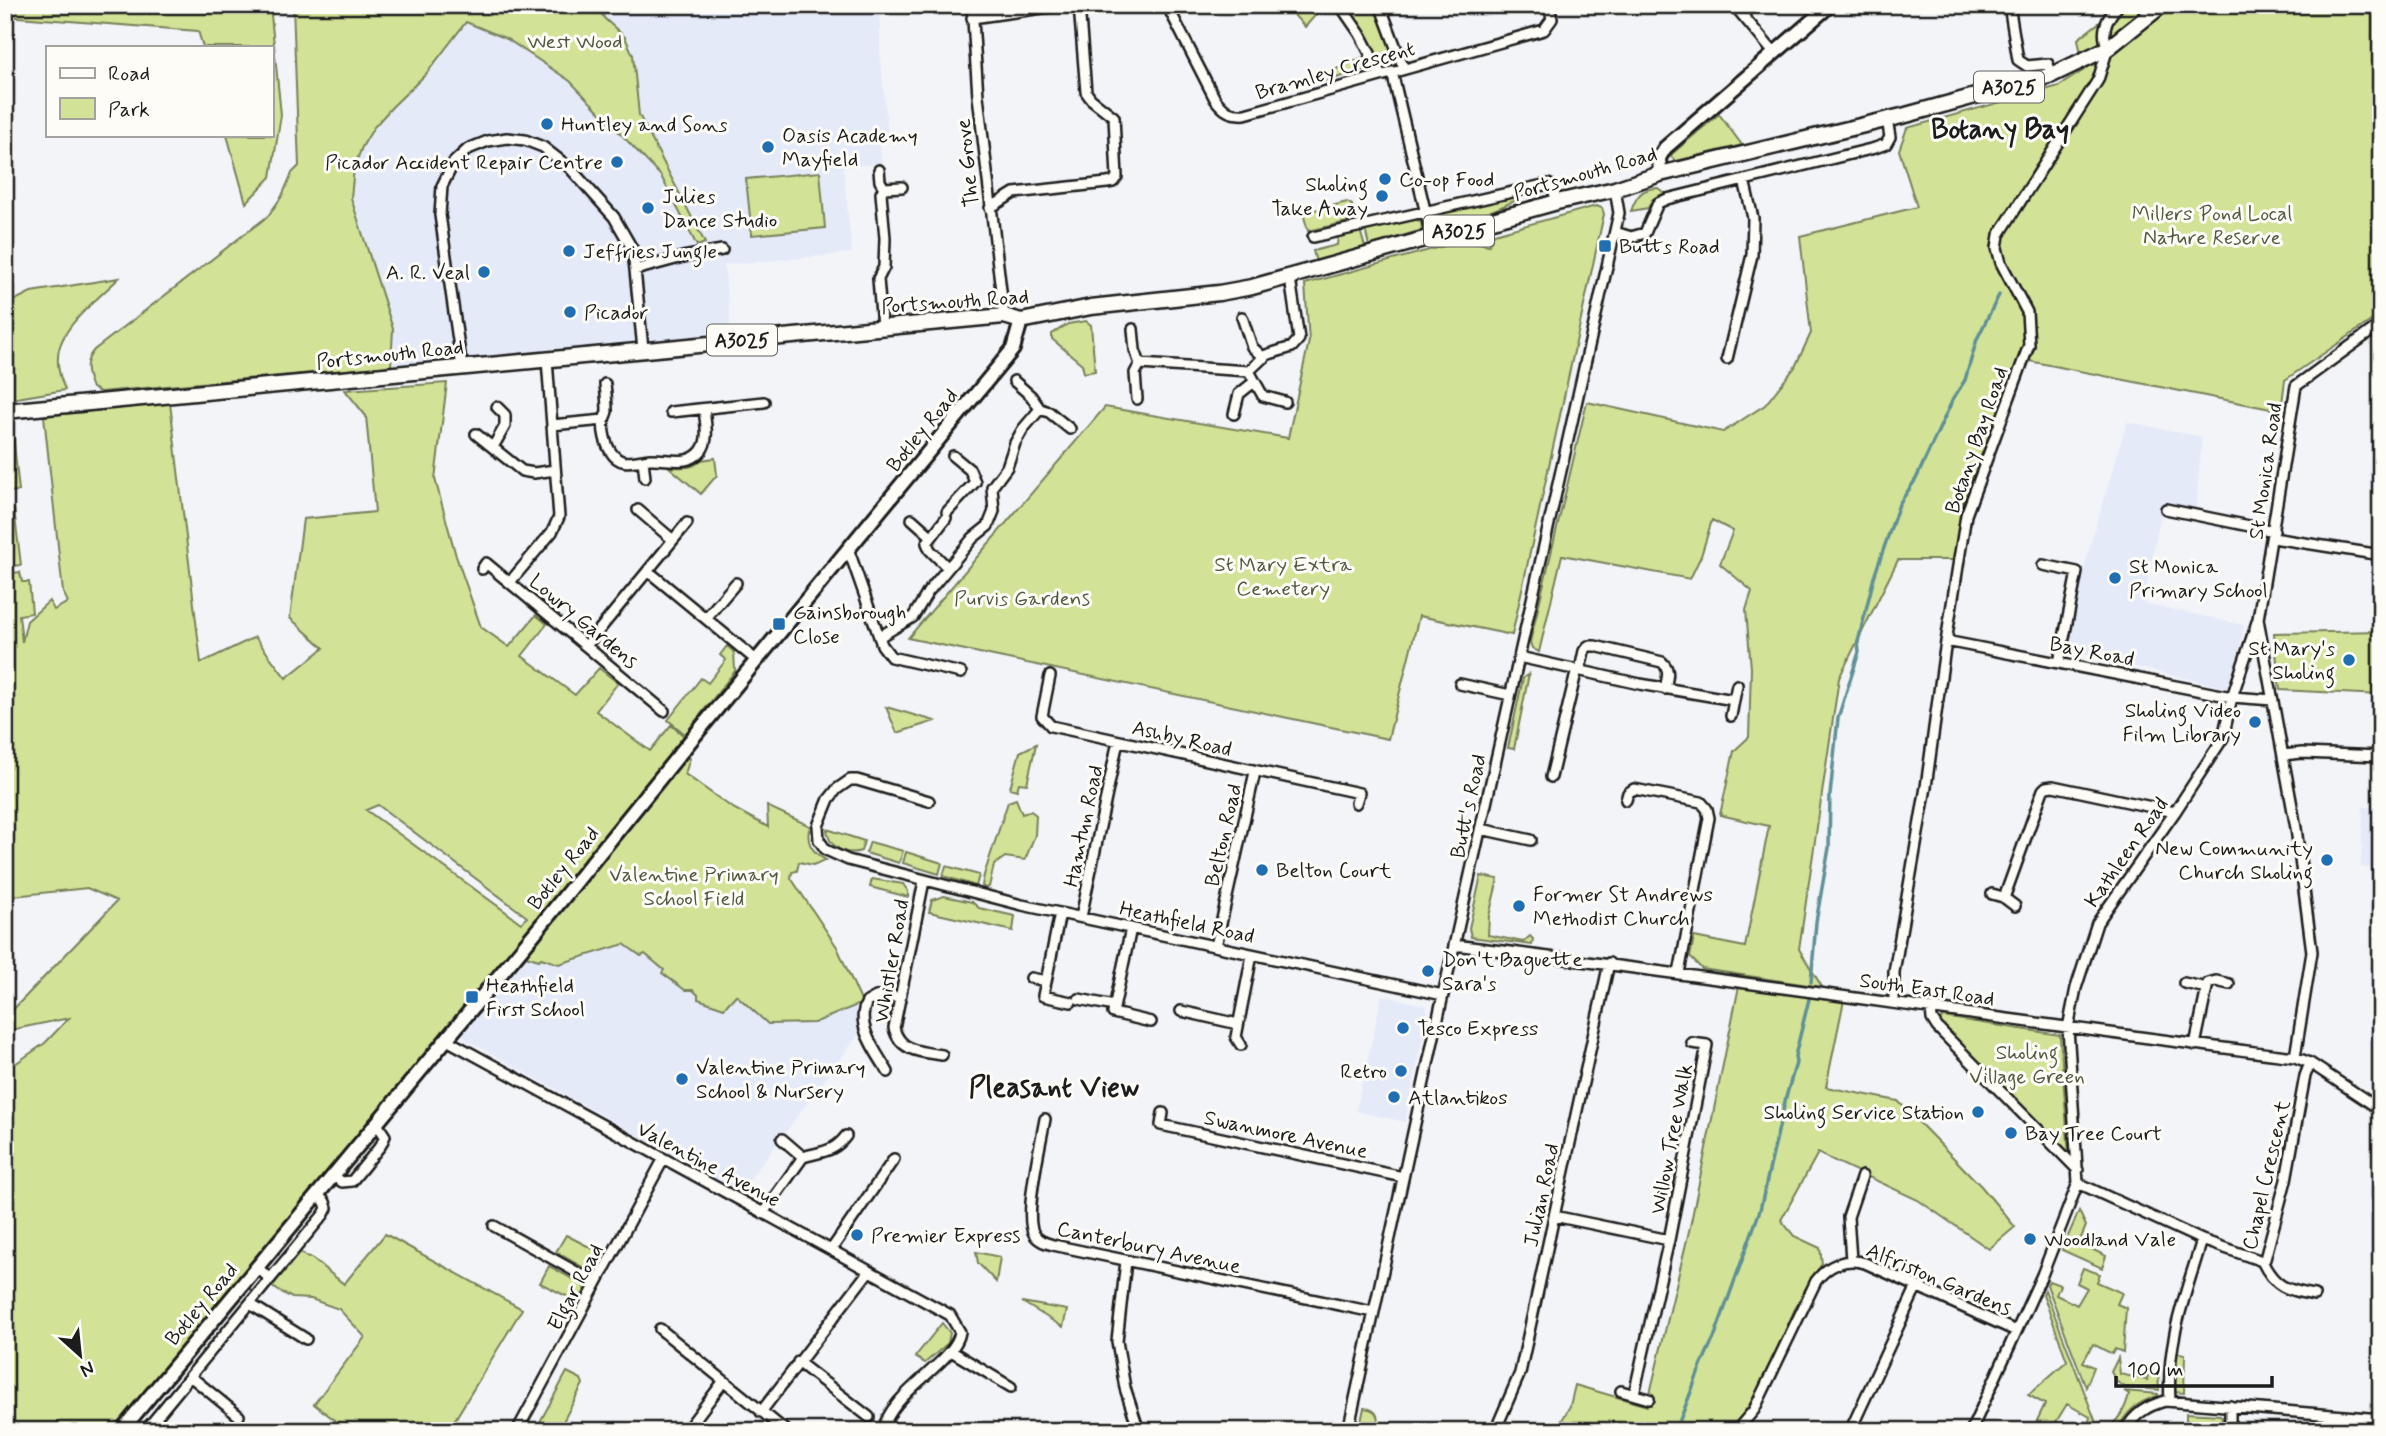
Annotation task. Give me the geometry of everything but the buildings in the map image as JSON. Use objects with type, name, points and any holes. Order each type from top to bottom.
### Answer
[{"type":"main road","points":[[1660,174],[1659,158],[1665,148],[1830,5]]},
{"type":"main road","name":"Portsmouth Road","points":[[5,411],[1004,316],[1021,321],[1100,306],[1225,293],[1290,278],[1557,202],[1615,189],[1660,174],[1887,120],[2052,75],[2108,48],[2162,5]]},
{"type":"main road","name":"Botley Road","points":[[121,1431],[538,929],[1013,349],[1021,321]]},
{"type":"street","name":"The Grove","points":[[972,5],[976,79],[1004,316]]},
{"type":"street","points":[[972,18],[1064,5]]},
{"type":"street","points":[[990,208],[1014,193],[1107,183],[1113,182],[1117,177],[1114,117],[1086,92],[1079,5]]},
{"type":"street","name":"Bramley Crescent","points":[[1167,5],[1215,99],[1223,110],[1233,115],[1245,114],[1544,30],[1552,19],[1549,5]]},
{"type":"street","points":[[1340,5],[1360,34],[1381,75]]},
{"type":"street","points":[[1380,5],[1404,69]]},
{"type":"street","points":[[1734,5],[1774,52]]},
{"type":"street","points":[[2009,5],[2018,60],[2027,66],[2048,64],[2052,75]]},
{"type":"street","name":"Botany Bay Road","points":[[1894,1003],[1894,972],[1927,783],[1946,640],[1969,502],[2029,345],[2027,312],[2001,263],[1997,248],[1999,235],[2098,80],[2108,48],[2103,28],[2119,5]]},
{"type":"street","points":[[1392,72],[1432,239]]},
{"type":"street","points":[[1615,232],[1631,237],[1639,237],[1645,233],[1657,203],[1886,144],[1890,136],[1887,120]]},
{"type":"street","points":[[462,368],[440,215],[442,186],[454,162],[468,149],[488,141],[508,138],[525,140],[543,147],[570,168],[614,217],[633,250],[643,349]]},
{"type":"street","points":[[879,170],[884,188]]},
{"type":"street","points":[[1727,359],[1752,256],[1753,218],[1744,180]]},
{"type":"street","points":[[1313,237],[1548,184],[1552,186],[1557,202]]},
{"type":"street","points":[[884,188],[902,187]]},
{"type":"street","points":[[882,327],[878,279],[884,267],[885,238],[881,193],[884,188]]},
{"type":"street","name":"Butt's Road","points":[[1348,1431],[1454,945],[1615,232],[1619,213],[1615,189]]},
{"type":"street","points":[[635,270],[722,250]]},
{"type":"street","points":[[1140,364],[1250,371],[1276,351],[1293,347],[1299,339],[1290,278]]},
{"type":"street","points":[[1242,317],[1252,347],[1264,358]]},
{"type":"street","name":"St Monica Road","points":[[2295,1057],[2312,952],[2297,828],[2258,619],[2295,386],[2381,324]]},
{"type":"street","points":[[1133,328],[1135,350],[1140,364],[1135,373],[1137,399]]},
{"type":"street","points":[[510,582],[552,532],[559,517],[547,360]]},
{"type":"street","points":[[1250,371],[1263,396],[1285,402]]},
{"type":"street","points":[[1014,382],[1070,429]]},
{"type":"street","points":[[605,384],[606,441],[615,457],[633,463],[643,460],[681,461],[692,458],[703,449],[706,436],[704,409]]},
{"type":"street","points":[[1234,414],[1239,394],[1256,386]]},
{"type":"street","points":[[671,412],[764,402]]},
{"type":"street","points":[[493,447],[505,426],[505,415],[497,407]]},
{"type":"street","points":[[879,637],[913,617],[928,592],[992,519],[992,486],[1007,467],[1023,429],[1045,410]]},
{"type":"street","points":[[552,425],[604,420]]},
{"type":"street","points":[[476,433],[522,471],[555,470]]},
{"type":"street","points":[[953,456],[970,470],[975,482]]},
{"type":"street","points":[[643,460],[645,478]]},
{"type":"street","points":[[975,482],[992,486]]},
{"type":"street","points":[[948,568],[927,544],[946,515],[975,482]]},
{"type":"street","points":[[2166,509],[2273,535],[2381,555]]},
{"type":"street","points":[[638,510],[673,540]]},
{"type":"street","points":[[912,519],[931,536]]},
{"type":"street","points":[[586,646],[687,523]]},
{"type":"street","points":[[849,551],[879,637],[891,657],[961,673]]},
{"type":"street","name":"Lowry Gardens","points":[[482,569],[486,563],[664,711]]},
{"type":"street","points":[[2043,565],[2077,572],[2060,663]]},
{"type":"street","points":[[648,571],[756,660]]},
{"type":"street","points":[[706,618],[736,583]]},
{"type":"street","name":"Kathleen Road","points":[[1971,1431],[2047,1262],[2078,1183],[2068,1028],[2076,988],[2097,923],[2223,738],[2232,697],[2258,619]]},
{"type":"street","name":"Bay Road","points":[[1946,640],[2232,697],[2273,700]]},
{"type":"street","points":[[1551,777],[1578,669],[1588,646],[1662,662],[1667,666],[1668,672],[1665,688]]},
{"type":"street","points":[[1519,657],[1734,700]]},
{"type":"street","name":"Ashby Road","points":[[1050,676],[1042,716],[1045,723],[1059,729],[1359,793]]},
{"type":"street","points":[[1460,684],[1510,695]]},
{"type":"street","points":[[1731,716],[1737,685]]},
{"type":"street","name":"Hamtun Road","points":[[1081,917],[1118,741]]},
{"type":"street","points":[[2283,755],[2302,753],[2381,757]]},
{"type":"street","name":"Belton Road","points":[[1216,946],[1255,772]]},
{"type":"street","name":"Heathfield Road","points":[[929,801],[850,780],[829,799],[818,828],[819,840],[833,855],[924,881],[1443,995]]},
{"type":"street","points":[[2004,898],[2046,787],[2053,786],[2175,812]]},
{"type":"street","points":[[1626,800],[1628,793],[1634,789],[1702,802],[1707,809],[1709,818],[1679,973]]},
{"type":"street","points":[[1481,829],[1531,840]]},
{"type":"street","name":"Whistler Road","points":[[924,881],[894,1028],[900,1041],[910,1049],[942,1055]]},
{"type":"street","points":[[1992,894],[2015,906]]},
{"type":"street","points":[[1060,913],[1043,996],[1075,1000],[1151,1022]]},
{"type":"street","points":[[1114,1010],[1131,928]]},
{"type":"street","name":"South East Road","points":[[1454,945],[1609,963],[2295,1057],[2310,1063],[2381,1110]]},
{"type":"street","points":[[1241,1045],[1236,1037],[1252,955]]},
{"type":"street","name":"Julian Road","points":[[1494,1431],[1520,1373],[1609,963]]},
{"type":"street","points":[[1031,978],[1046,981]]},
{"type":"street","points":[[2195,1045],[2210,982],[2229,984]]},
{"type":"street","points":[[2184,983],[2207,988]]},
{"type":"street","points":[[888,1072],[869,1037],[862,1015],[867,1002],[876,997],[900,998]]},
{"type":"street","points":[[1931,1008],[1932,1020],[1937,1027],[2079,1171]]},
{"type":"street","points":[[1181,1011],[1238,1024]]},
{"type":"street","name":"Valentine Avenue","points":[[445,1039],[950,1315],[960,1332],[951,1350]]},
{"type":"street","name":"Willow Tree Walk","points":[[1634,1394],[1713,1045],[1692,1043]]},
{"type":"street","name":"Chapel Crescent","points":[[2078,1183],[2202,1240],[2262,1261],[2265,1259],[2287,1180],[2305,1076],[2310,1063]]},
{"type":"street","name":"Swanmore Avenue","points":[[1163,1113],[1160,1130],[1403,1177]]},
{"type":"street","name":"Canterbury Avenue","points":[[1045,1119],[1030,1218],[1034,1234],[1040,1240],[1126,1261],[1373,1311]]},
{"type":"street","points":[[763,1213],[803,1157],[830,1150],[838,1146],[846,1136]]},
{"type":"street","points":[[782,1139],[803,1157]]},
{"type":"street","points":[[831,1250],[894,1159]]},
{"type":"street","name":"Elgar Road","points":[[517,1431],[663,1160]]},
{"type":"street","points":[[1851,1260],[1848,1217],[1862,1177]]},
{"type":"street","points":[[145,1431],[324,1214],[327,1208],[318,1195]]},
{"type":"street","name":"Willow Tree Walk","points":[[1554,1216],[1669,1240]]},
{"type":"street","points":[[494,1226],[596,1283]]},
{"type":"street","points":[[2170,1401],[2172,1342],[2202,1240]]},
{"type":"street","name":"Alfriston Gardens","points":[[1736,1431],[1754,1410],[1816,1281],[1832,1266],[1851,1260],[1865,1263],[2016,1331]]},
{"type":"street","points":[[1126,1261],[1117,1341],[1125,1388],[1139,1431]]},
{"type":"street","points":[[2262,1261],[2268,1273],[2282,1287],[2314,1295]]},
{"type":"street","points":[[257,1268],[270,1279]]},
{"type":"street","points":[[761,1412],[869,1271]]},
{"type":"street","points":[[1850,1431],[1917,1286]]},
{"type":"street","points":[[250,1304],[306,1339]]},
{"type":"street","points":[[660,1329],[786,1431]]},
{"type":"street","points":[[883,1431],[885,1421],[906,1394],[951,1350],[1011,1387]]},
{"type":"street","points":[[798,1362],[869,1417]]},
{"type":"street","points":[[190,1377],[239,1416]]},
{"type":"street","points":[[689,1430],[723,1382]]},
{"type":"street","points":[[1621,1391],[1649,1399]]},
{"type":"street","points":[[149,1396],[164,1407]]},
{"type":"street","points":[[2125,1431],[2144,1409],[2170,1401],[2381,1419]]},
{"type":"street","points":[[2230,1406],[2230,1431]]},
{"type":"shaded area","points":[[596,5],[880,5],[880,51],[888,134],[879,135],[882,164],[843,167],[852,253],[724,265],[732,337],[448,370],[451,343],[443,361],[391,366],[393,329],[351,198],[354,168],[374,127],[426,74],[466,21],[507,39],[569,81],[661,176],[697,245],[704,243],[639,115],[633,55],[625,37],[604,19]]},
{"type":"shaded area","name":"St Monica Primary School","points":[[2127,422],[2202,437],[2196,509],[2163,503],[2143,603],[2244,625],[2232,689],[2066,651],[2088,552]]},
{"type":"shaded area","points":[[2363,807],[2381,808],[2381,869],[2361,867]]},
{"type":"shaded area","name":"Valentine Primary School & Nursery","points":[[624,944],[640,956],[645,954],[685,990],[693,990],[698,999],[724,1007],[736,995],[814,1023],[862,1003],[857,1037],[740,1192],[465,1039],[463,1030],[528,954],[559,964]]},
{"type":"shaded area","points":[[1382,995],[1424,1005],[1428,1011],[1405,1122],[1356,1111]]},
{"type":"green space","points":[[5,5],[270,5],[281,115],[271,177],[246,203],[227,136],[273,136],[273,46],[203,46],[198,31],[5,16]]},
{"type":"green space","name":"West Wood","points":[[293,5],[596,5],[605,19],[625,37],[633,55],[639,115],[705,243],[697,246],[661,176],[570,81],[507,39],[466,22],[426,74],[374,127],[354,168],[351,198],[393,329],[391,366],[100,392],[92,388],[87,368],[88,359],[94,350],[268,216],[282,196],[292,173],[299,166]]},
{"type":"green space","points":[[1305,5],[1330,6],[1320,10],[1305,27],[1292,13]]},
{"type":"green space","points":[[1345,5],[1375,5],[1396,60],[1395,65],[1389,69],[1380,64]]},
{"type":"green space","name":"Millers Pond Local Nature Reserve","points":[[2122,5],[2381,5],[2381,314],[2285,380],[2281,411],[2019,359],[1962,505],[1955,560],[1898,560],[1839,678],[1799,949],[1822,987],[1702,969],[1690,957],[1694,937],[1745,947],[1769,826],[1720,815],[1734,751],[1749,737],[1751,668],[1746,610],[1752,591],[1720,564],[1733,531],[1712,520],[1701,556],[1690,579],[1562,555],[1539,652],[1532,648],[1530,642],[1587,402],[1723,432],[1765,405],[1795,367],[1811,333],[1800,236],[1917,207],[1899,150],[1907,128],[2059,86],[2084,70],[2078,39]]},
{"type":"green space","points":[[1363,57],[1368,69],[1325,81],[1323,75]]},
{"type":"green space","points":[[1719,114],[1742,145],[1676,161],[1671,157],[1672,154]]},
{"type":"green space","points":[[820,172],[825,228],[752,235],[746,179]]},
{"type":"green space","points":[[1658,188],[1666,194],[1652,200],[1648,208],[1631,211],[1640,194]]},
{"type":"green space","points":[[1517,195],[1519,199],[1485,214],[1440,226],[1434,223],[1437,212]]},
{"type":"green space","points":[[1347,202],[1352,205],[1356,220],[1308,231],[1303,213]]},
{"type":"green space","name":"St Mary Extra Cemetery","points":[[1596,206],[1602,208],[1604,214],[1512,635],[1419,616],[1388,739],[908,638],[1105,407],[1288,438],[1309,341],[1305,284],[1466,240],[1489,245],[1494,234]]},
{"type":"green space","points":[[1413,218],[1421,222],[1422,230],[1369,246],[1365,229]]},
{"type":"green space","points":[[1360,230],[1365,247],[1316,262],[1313,251],[1337,245],[1338,236]]},
{"type":"green space","points":[[119,278],[81,314],[65,335],[58,361],[65,390],[5,400],[5,305],[31,292]]},
{"type":"green space","points":[[1086,321],[1091,325],[1095,371],[1084,373],[1082,364],[1052,339],[1052,334],[1068,324]]},
{"type":"green space","name":"Valentine Primary School Field","points":[[447,383],[435,479],[456,556],[481,627],[509,647],[536,615],[547,624],[522,656],[575,695],[599,668],[618,683],[596,711],[650,751],[671,725],[684,736],[679,744],[690,758],[685,774],[731,807],[768,827],[767,806],[810,826],[808,837],[811,846],[826,860],[813,865],[799,862],[797,871],[792,872],[791,878],[837,947],[862,1003],[814,1023],[768,1024],[736,995],[724,1008],[698,999],[693,990],[685,990],[662,973],[664,970],[645,954],[641,956],[624,944],[559,964],[526,956],[516,968],[497,968],[112,1431],[11,1431],[5,1415],[5,1071],[45,1043],[69,1018],[5,1031],[5,1018],[117,901],[87,888],[5,897],[5,574],[20,572],[22,582],[29,582],[32,613],[19,615],[22,642],[27,621],[49,601],[54,610],[68,602],[63,592],[44,416],[170,403],[201,663],[255,637],[286,678],[324,648],[290,618],[303,519],[375,512],[366,416],[345,390]],"holes":[[[378,805],[527,917],[521,923],[366,810]]]},
{"type":"green space","points":[[13,434],[19,491],[5,492],[5,435]]},
{"type":"green space","points":[[715,458],[717,475],[701,494],[669,467],[691,467],[701,460]]},
{"type":"green space","points":[[14,509],[21,565],[5,567],[5,510]]},
{"type":"green space","points":[[2381,631],[2381,695],[2280,690],[2274,633]]},
{"type":"green space","points":[[727,646],[734,652],[735,671],[685,734],[668,720],[701,678],[708,683],[726,660],[720,655]]},
{"type":"green space","points":[[1529,674],[1514,749],[1508,748],[1523,678]]},
{"type":"green space","points":[[886,707],[935,721],[897,733]]},
{"type":"green space","points":[[1036,744],[1027,784],[1019,783],[1017,790],[1010,788],[1020,752]]},
{"type":"green space","points":[[1016,799],[1022,814],[1031,811],[1036,815],[1035,835],[1025,860],[1005,857],[994,865],[989,887],[985,888],[982,886],[984,875],[1008,802]]},
{"type":"green space","points":[[827,829],[864,841],[861,851],[838,849],[830,841]]},
{"type":"green space","points":[[870,842],[903,851],[899,863],[866,853]]},
{"type":"green space","points":[[906,852],[942,863],[939,874],[903,863]]},
{"type":"green space","points":[[946,866],[979,875],[976,886],[943,876]]},
{"type":"green space","points":[[1481,876],[1498,879],[1489,916],[1488,935],[1523,942],[1530,936],[1533,939],[1532,945],[1471,937],[1469,928]]},
{"type":"green space","points":[[872,879],[903,884],[908,891],[908,897],[870,887]]},
{"type":"green space","points":[[944,896],[1015,916],[1013,931],[929,912],[932,900]]},
{"type":"green space","points":[[1739,986],[1844,1000],[1826,1087],[1898,1101],[1981,1186],[2015,1227],[1989,1249],[1918,1200],[1818,1153],[1781,1220],[1794,1236],[1820,1248],[1822,1264],[1797,1305],[1756,1393],[1744,1413],[1728,1431],[1556,1431],[1570,1406],[1575,1385],[1647,1406],[1690,1227]]},
{"type":"green space","name":"Sholing Village Green","points":[[1943,1017],[2060,1035],[2069,1156],[1939,1022]]},
{"type":"green space","points":[[2079,1211],[2086,1226],[2079,1243],[2106,1256],[2102,1268],[2062,1250]]},
{"type":"green space","points":[[385,1234],[522,1309],[448,1431],[349,1431],[314,1404],[365,1337],[339,1309],[311,1299],[292,1298],[272,1287],[300,1252],[344,1284]]},
{"type":"green space","points":[[566,1235],[603,1254],[593,1271],[556,1252]]},
{"type":"green space","points":[[976,1252],[1000,1257],[996,1282],[978,1263]]},
{"type":"green space","points":[[549,1266],[583,1285],[585,1290],[578,1302],[540,1283]]},
{"type":"green space","points":[[2083,1268],[2100,1274],[2097,1282],[2122,1293],[2117,1304],[2126,1308],[2123,1352],[2115,1349],[2112,1354],[2093,1344],[2083,1362],[2094,1367],[2086,1387],[2047,1285],[2049,1281],[2060,1285],[2056,1295],[2077,1305],[2087,1288],[2077,1283]]},
{"type":"green space","points":[[2045,1290],[2095,1420],[2088,1426],[2090,1417],[2067,1404],[2056,1422],[2067,1428],[2065,1431],[2032,1431],[2045,1404],[2028,1395],[2067,1361],[2043,1294]]},
{"type":"green space","points":[[1022,1302],[1067,1310],[1063,1327]]},
{"type":"green space","points":[[942,1323],[950,1333],[948,1343],[925,1363],[915,1357]]},
{"type":"green space","points":[[2174,1352],[2185,1354],[2184,1393],[2174,1392]]},
{"type":"green space","points":[[2118,1358],[2120,1374],[2147,1380],[2148,1373],[2158,1374],[2159,1390],[2125,1387],[2117,1382],[2111,1372]]},
{"type":"green space","points":[[567,1372],[581,1379],[583,1384],[558,1431],[535,1431]]},
{"type":"green space","points":[[2124,1391],[2158,1396],[2133,1408],[2117,1431],[2104,1431],[2123,1411],[2129,1394]]},
{"type":"green space","points":[[1364,1408],[1377,1415],[1376,1431],[1359,1431]]},
{"type":"green space","points":[[2186,1413],[2220,1415],[2222,1431],[2210,1431],[2207,1425],[2186,1425]]},
{"type":"waterway","points":[[1811,982],[1816,922],[1829,848],[1830,795],[1838,718],[1859,652],[1858,642],[1874,577],[1899,504],[1916,479],[1953,399],[1965,380],[1977,339],[1999,295]]},
{"type":"waterway","points":[[1675,1431],[1714,1338],[1760,1210],[1809,999]]},
{"type":"place","name":"Huntley and Sons","points":[[547,124]]},
{"type":"place","name":"Oasis Academy Mayfield","points":[[768,147]]},
{"type":"place","name":"Picador Accident Repair Centre","points":[[617,162]]},
{"type":"place","name":"Co-op Food","points":[[1385,179]]},
{"type":"place","name":"Sholing Take Away","points":[[1382,196]]},
{"type":"place","name":"Julies Dance Studio","points":[[648,208]]},
{"type":"place","name":"Butts Road","points":[[1605,246]]},
{"type":"place","name":"Jeffries Jungle","points":[[569,251]]},
{"type":"place","name":"A. R. Veal","points":[[484,272]]},
{"type":"place","name":"Picador","points":[[570,312]]},
{"type":"place","name":"St Monica Primary School","points":[[2115,578]]},
{"type":"place","name":"Gainsborough Close","points":[[779,624]]},
{"type":"place","name":"St Mary's Sholing","points":[[2349,660]]},
{"type":"place","name":"Sholing Video Film Library","points":[[2255,722]]},
{"type":"place","name":"New Community Church Sholing","points":[[2327,860]]},
{"type":"place","name":"Belton Court","points":[[1262,870]]},
{"type":"place","name":"Former St Andrews Methodist Church","points":[[1519,906]]},
{"type":"place","name":"Don't Baguette Sara's","points":[[1428,971]]},
{"type":"place","name":"Heathfield First School","points":[[472,997]]},
{"type":"place","name":"Tesco Express","points":[[1403,1028]]},
{"type":"place","name":"Retro","points":[[1401,1071]]},
{"type":"place","name":"Valentine Primary School & Nursery","points":[[682,1079]]},
{"type":"place","name":"Atlantikos","points":[[1394,1097]]},
{"type":"place","name":"Sholing Service Station","points":[[1978,1112]]},
{"type":"place","name":"Bay Tree Court","points":[[2011,1133]]},
{"type":"place","name":"Premier Express","points":[[857,1235]]},
{"type":"place","name":"Woodland Vale","points":[[2030,1239]]},
{"type":"district","name":"Botany Bay","points":[[2000,128]]},
{"type":"district","name":"Pleasant View","points":[[1054,1086]]},
{"type":"park label","name":"Purvis Gardens","points":[[1022,598]]}]
